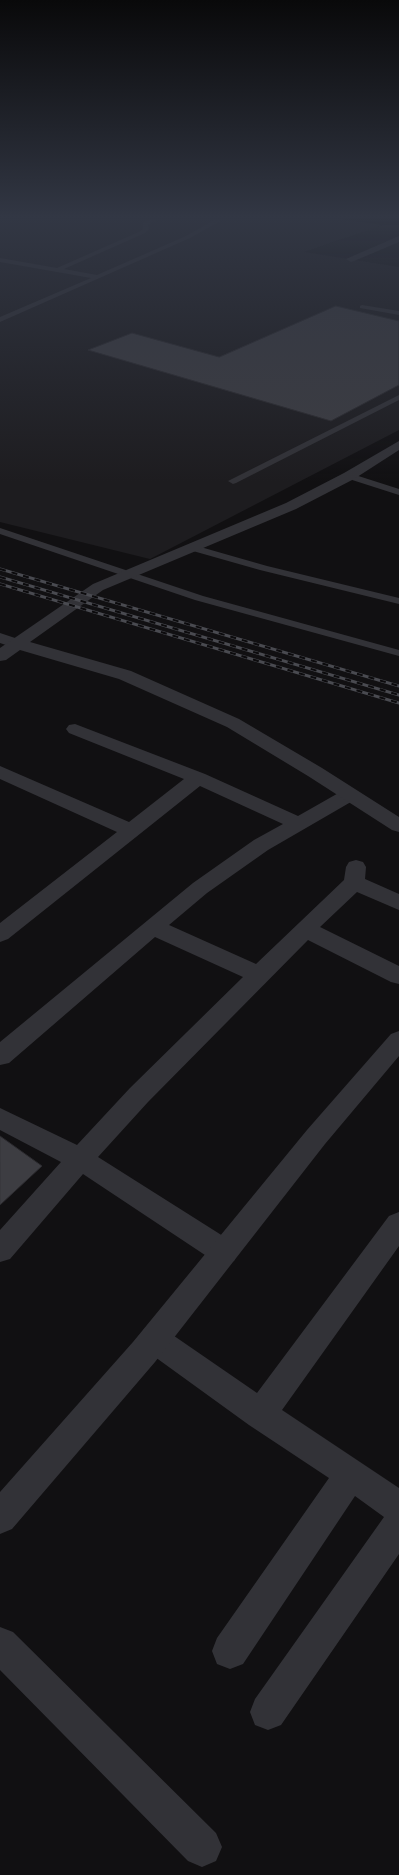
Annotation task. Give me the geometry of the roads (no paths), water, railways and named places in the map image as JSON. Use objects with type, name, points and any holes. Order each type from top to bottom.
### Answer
[{"type":"street","points":[[0,656],[86,594],[128,573],[291,506],[349,476],[399,445]]},
{"type":"street","points":[[0,638],[125,675],[233,723],[315,772],[399,826]]},
{"type":"street","points":[[75,729],[198,778],[298,824]]},
{"type":"street","points":[[0,772],[132,830]]},
{"type":"street","points":[[0,934],[198,778]]},
{"type":"street","points":[[0,1056],[200,888],[261,845],[349,795]]},
{"type":"street","points":[[0,1250],[139,1095],[305,929],[355,874],[399,903]]},
{"type":"street","points":[[153,927],[259,975]]},
{"type":"street","points":[[305,929],[399,976]]},
{"type":"street","points":[[0,1518],[154,1339],[316,1137],[399,1040]]},
{"type":"street","points":[[0,1118],[80,1159],[224,1252]]},
{"type":"street","points":[[260,1414],[399,1224]]},
{"type":"street","points":[[154,1339],[260,1414],[352,1474],[399,1508]]},
{"type":"street","points":[[230,1651],[352,1474]]},
{"type":"street","points":[[268,1712],[399,1525]]},
{"type":"street","points":[[0,1645],[202,1847]]},
{"type":"lane","points":[[0,320],[31,306]]},
{"type":"lane","points":[[362,307],[399,313]]},
{"type":"lane","points":[[233,480],[399,397]]},
{"type":"lane","points":[[349,476],[399,492]]},
{"type":"lane","points":[[0,531],[199,598],[399,653]]},
{"type":"lane","points":[[190,547],[264,568],[399,601]]},
{"type":"railway","points":[[0,569],[399,686]]},
{"type":"railway","points":[[0,577],[399,695]]},
{"type":"railway","points":[[0,584],[399,703]]}]
